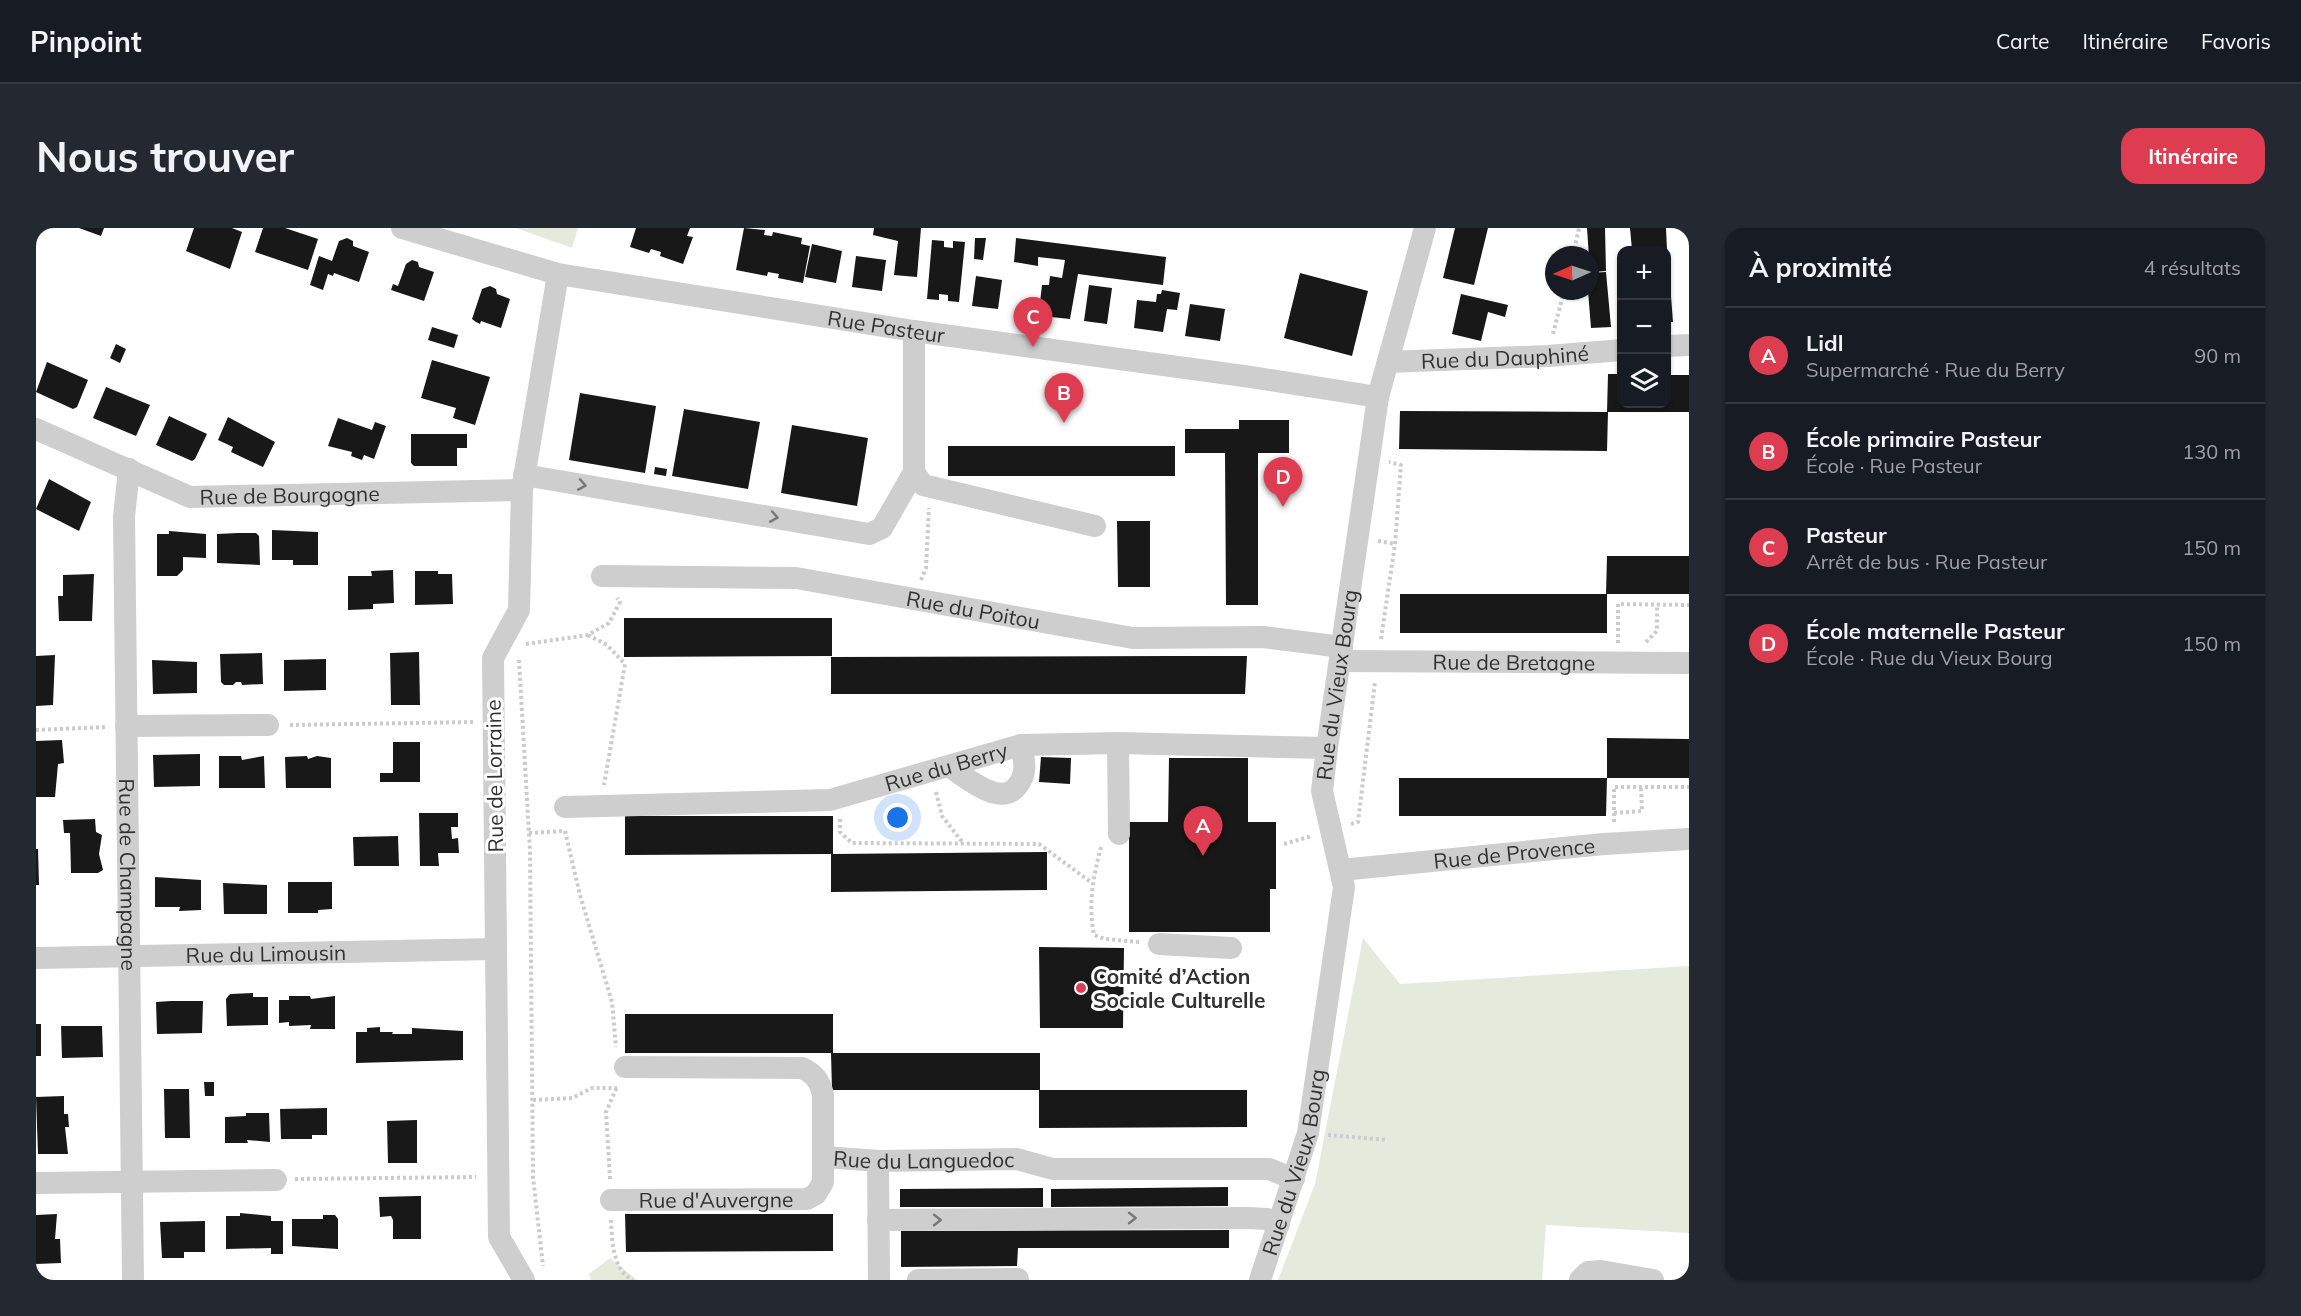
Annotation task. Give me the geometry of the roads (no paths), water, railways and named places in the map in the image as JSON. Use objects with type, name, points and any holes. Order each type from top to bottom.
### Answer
[{"type":"street","name":"Rue Pasteur","points":[[402,228],[558,274],[914,331],[1378,397]]},
{"type":"street","name":"Rue du Vieux Bourg","points":[[1260,1280],[1308,1133],[1344,887],[1322,791],[1327,748],[1378,397],[1425,228]]},
{"type":"street","name":"Rue de Lorraine","points":[[532,1277],[499,1237],[493,658],[519,610],[523,483],[558,274]]},
{"type":"street","points":[[914,331],[922,479],[1095,526]]},
{"type":"street","points":[[1671,346],[1689,345]]},
{"type":"street","name":"Rue du Dauphiné","points":[[1388,362],[1548,356],[1617,350]]},
{"type":"street","name":"Rue de Bourgogne","points":[[36,429],[190,497],[523,483],[869,534],[882,528],[922,479]]},
{"type":"street","name":"Rue de Champagne","points":[[129,470],[124,517],[133,1280]]},
{"type":"street","name":"Rue du Poitou","points":[[602,576],[795,578],[1133,638],[1263,637],[1341,654]]},
{"type":"street","name":"Rue de Bretagne","points":[[1341,654],[1618,664],[1689,663]]},
{"type":"street","points":[[126,726],[268,725]]},
{"type":"street","points":[[1118,743],[1119,834]]},
{"type":"street","name":"Rue du Berry","points":[[566,807],[836,799],[1021,745],[1118,743],[1327,748]]},
{"type":"street","points":[[939,768],[980,787],[1004,795],[1012,792],[1023,777],[1026,765],[1021,745]]},
{"type":"street","name":"Rue de Provence","points":[[1341,870],[1614,843],[1689,839]]},
{"type":"street","points":[[1159,944],[1231,948]]},
{"type":"street","name":"Rue du Limousin","points":[[36,958],[496,950]]},
{"type":"street","name":"Rue du Languedoc","points":[[626,1067],[802,1068],[812,1072],[820,1080],[823,1094],[825,1157],[878,1161],[1017,1159],[1053,1169],[1269,1169],[1294,1179]]},
{"type":"street","name":"Rue d'Auvergne","points":[[611,1200],[807,1199],[816,1194],[824,1182],[825,1157]]},
{"type":"street","points":[[878,1161],[879,1280]]},
{"type":"street","points":[[36,1183],[276,1180]]},
{"type":"street","points":[[878,1220],[1248,1218],[1266,1219],[1279,1224]]},
{"type":"street","points":[[1580,1280],[1588,1272],[1653,1280]]},
{"type":"street","points":[[918,1280],[1018,1279]]},
{"type":"place","name":"Pasteur","points":[[1033,347]]},
{"type":"place","name":"École primaire Pasteur","points":[[1064,423]]},
{"type":"place","name":"École maternelle Pasteur","points":[[1283,507]]},
{"type":"place","name":"Lidl","points":[[1203,856]]},
{"type":"place","name":"Comité d’Action Sociale Culturelle","points":[[1081,988]]}]
